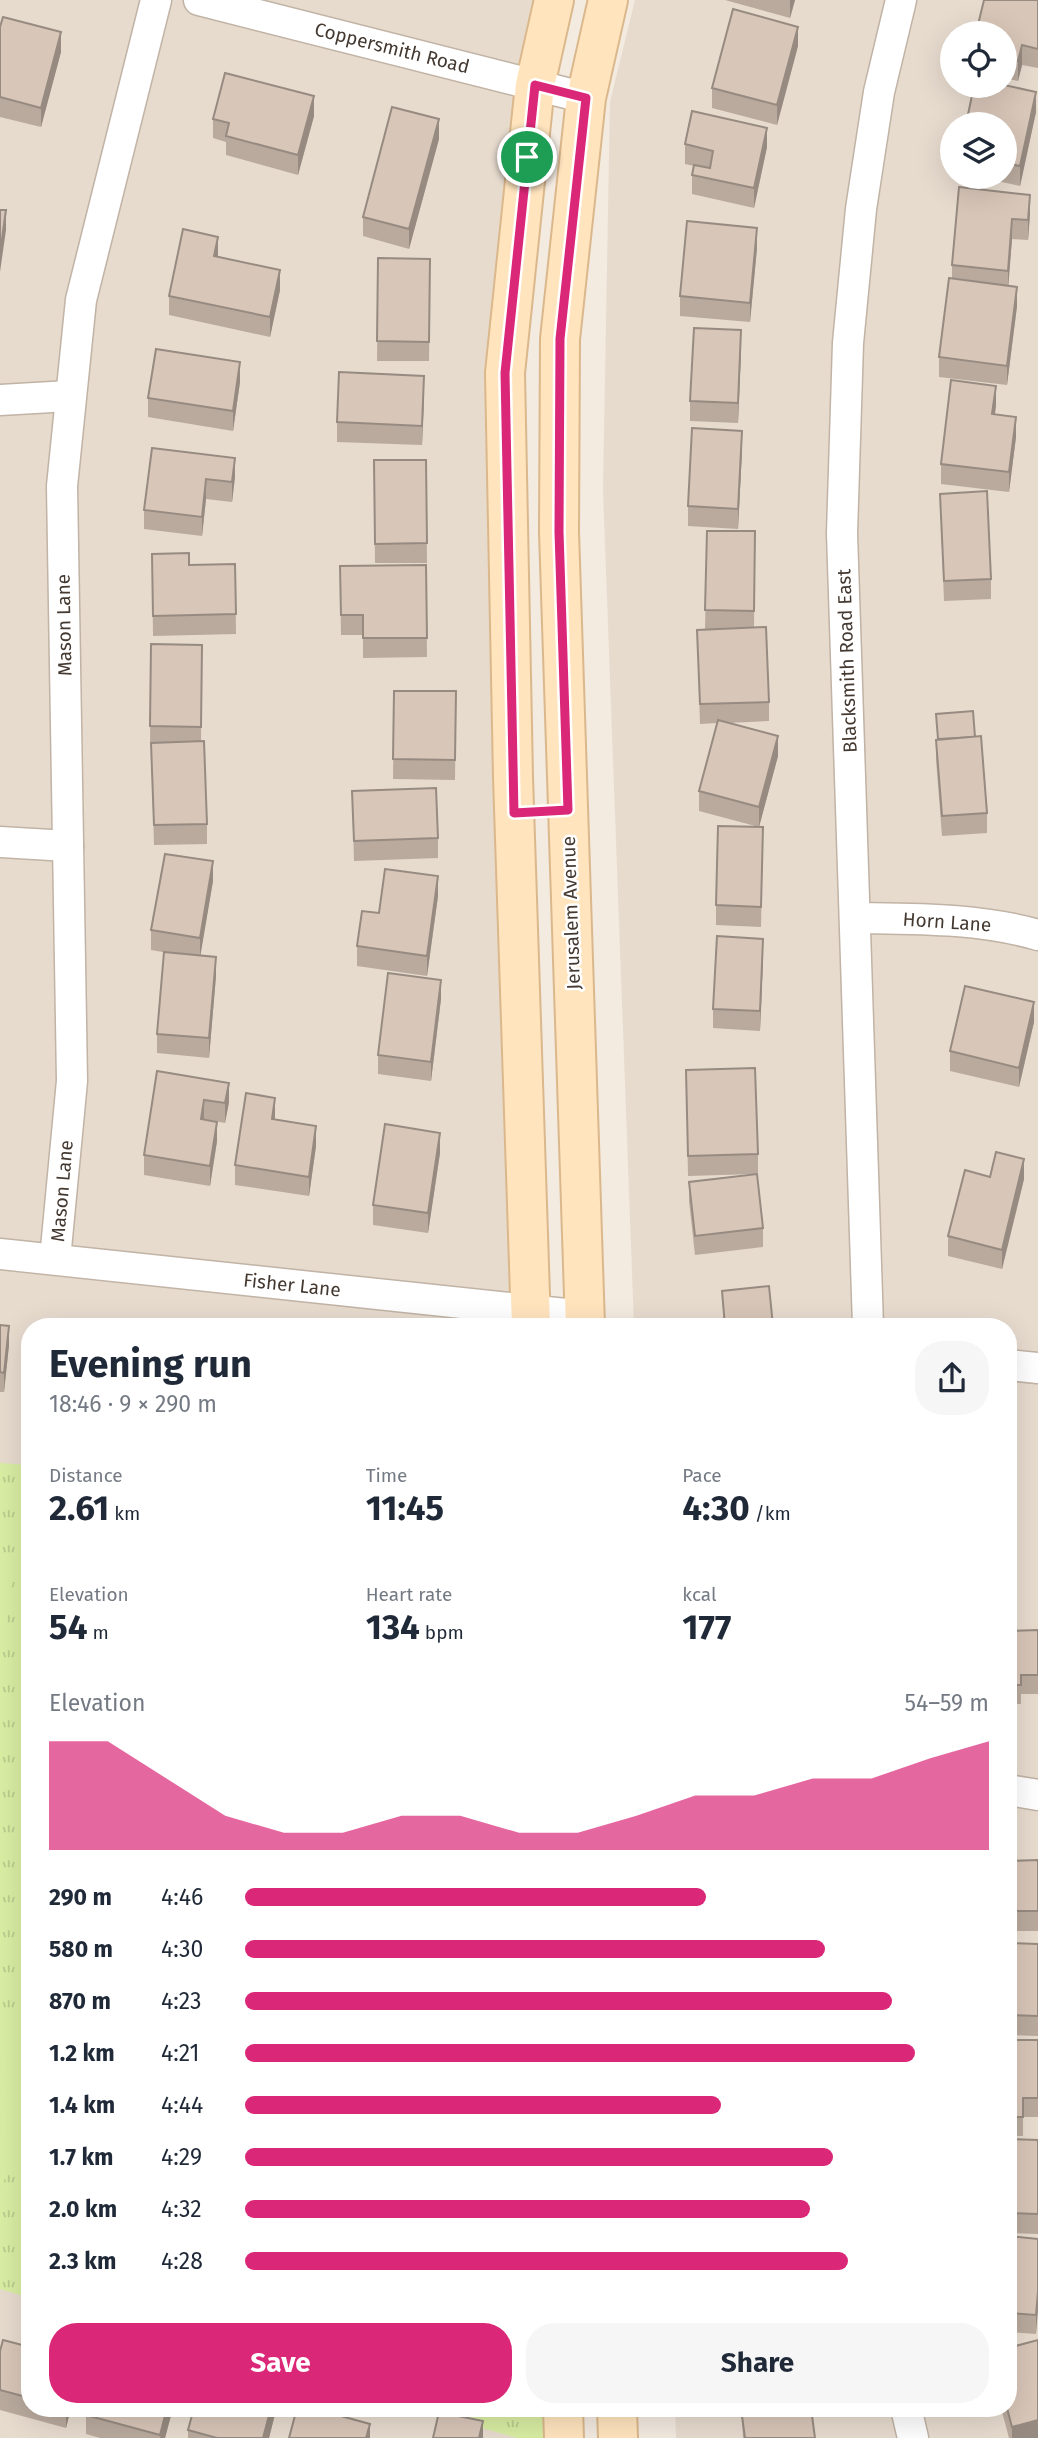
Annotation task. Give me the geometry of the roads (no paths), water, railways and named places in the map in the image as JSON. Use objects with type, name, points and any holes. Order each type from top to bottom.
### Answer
[{"type":"main road","points":[[530,1318],[514,813],[505,373],[535,85],[554,0]]},
{"type":"main road","name":"Jerusalem Avenue","points":[[585,1318],[559,532],[560,339],[586,98],[608,0]]},
{"type":"main road","points":[[514,813],[568,810]]},
{"type":"main road","points":[[563,2417],[564,2438]]},
{"type":"main road","points":[[617,2417],[618,2438]]},
{"type":"street","name":"Mason Lane","points":[[55,1259],[72,1081],[62,486],[69,396],[81,300],[156,0]]},
{"type":"street","name":"Coppersmith Road","points":[[199,0],[253,6],[586,98]]},
{"type":"street","name":"Blacksmith Road East","points":[[868,1318],[842,533],[848,343],[865,183],[879,92],[901,0]]},
{"type":"street","points":[[0,400],[69,396]]},
{"type":"street","points":[[0,842],[68,846]]},
{"type":"street","name":"Horn Lane","points":[[855,918],[940,920],[1013,928],[1038,934]]},
{"type":"street","name":"Fisher Lane","points":[[0,1254],[522,1318]]},
{"type":"street","points":[[1017,1366],[1038,1368]]},
{"type":"street","points":[[1017,1792],[1038,1795]]},
{"type":"street","points":[[908,2417],[913,2438]]}]
